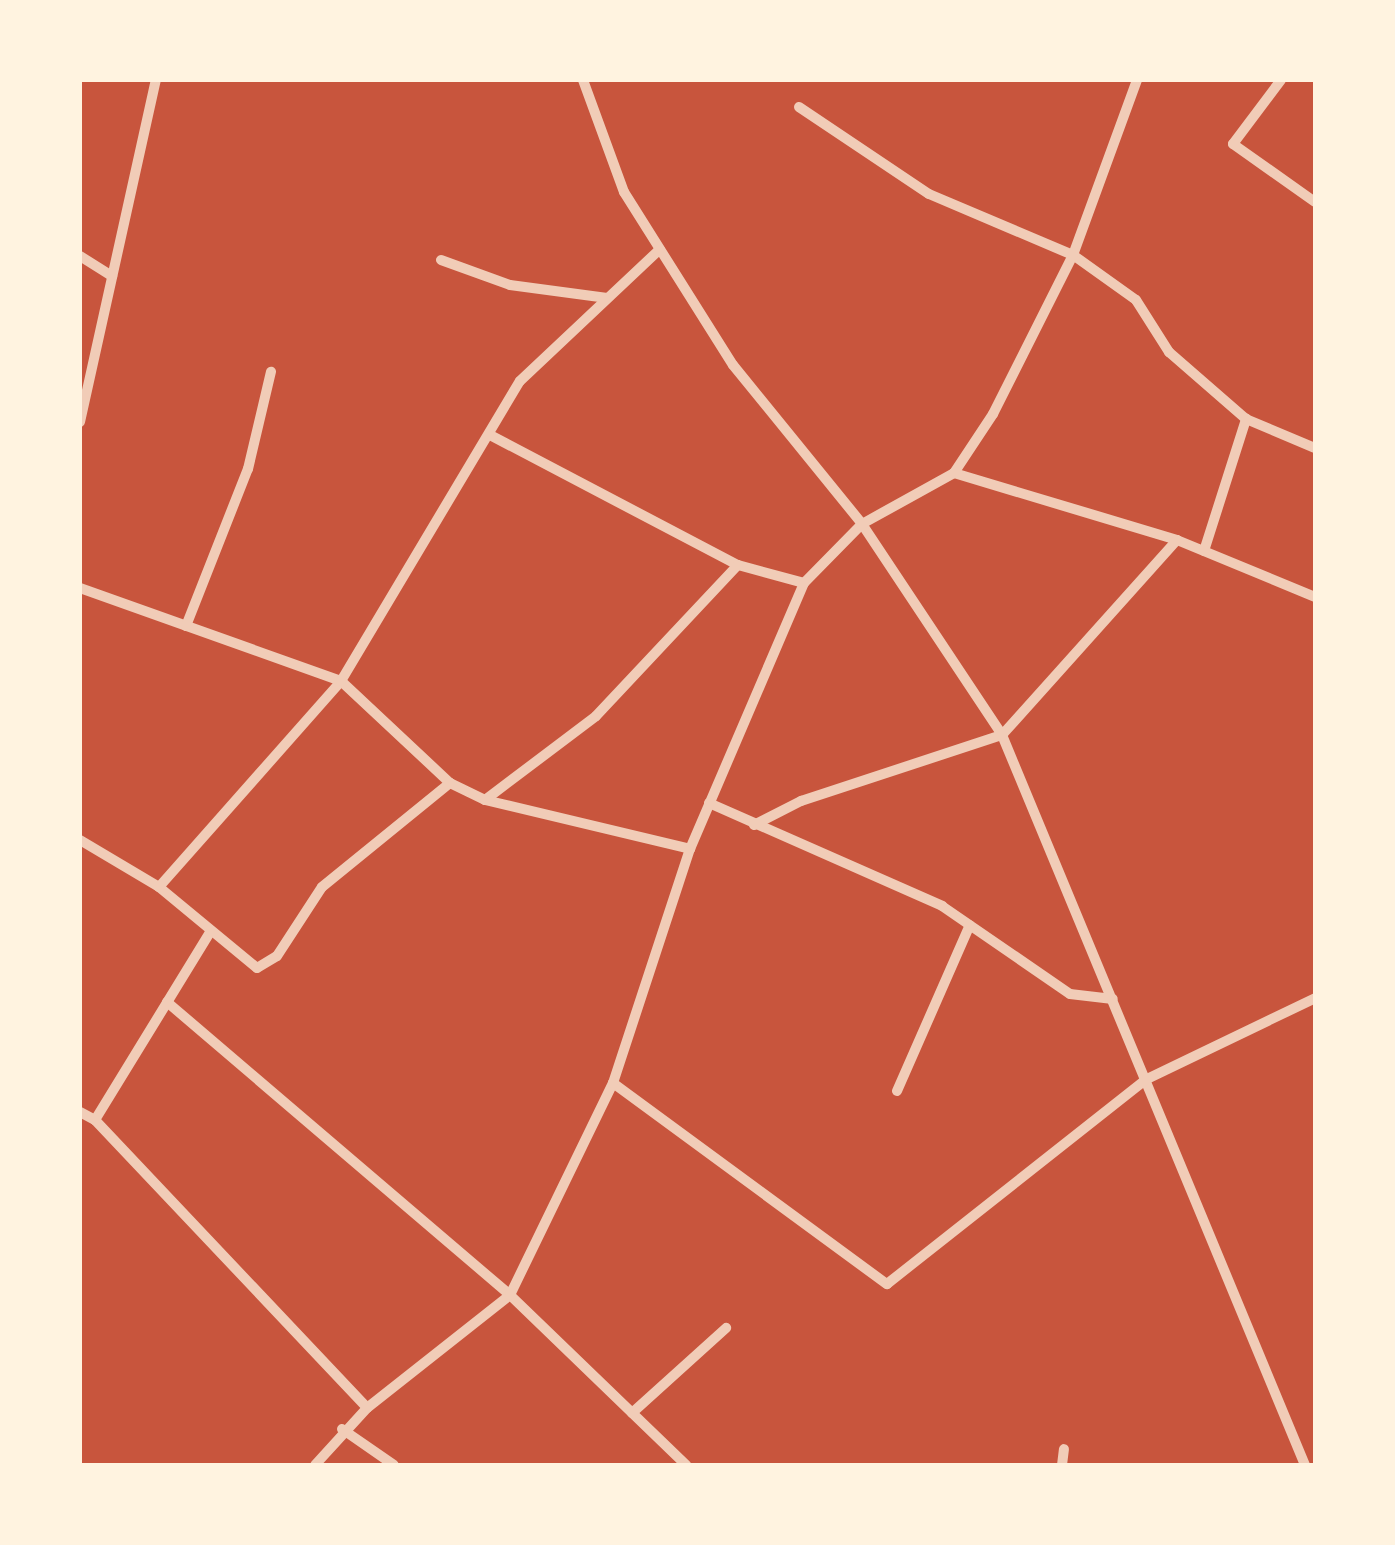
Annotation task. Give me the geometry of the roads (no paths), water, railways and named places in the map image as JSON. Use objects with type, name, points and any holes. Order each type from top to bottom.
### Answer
[{"type":"street","points":[[80,422],[156,80]]},
{"type":"street","points":[[583,80],[624,192],[733,365],[862,524],[1002,736],[1305,1465]]},
{"type":"street","points":[[315,1465],[342,1429],[366,1408],[510,1295],[613,1083],[690,848],[804,583],[862,524],[954,473],[993,414],[1073,255],[1137,80]]},
{"type":"street","points":[[1280,80],[1233,144],[1315,202]]},
{"type":"street","points":[[800,107],[929,194],[1073,255],[1136,300],[1169,352],[1246,419],[1315,448]]},
{"type":"street","points":[[159,887],[341,681],[520,381],[660,249]]},
{"type":"street","points":[[80,256],[112,276]]},
{"type":"street","points":[[441,260],[510,285],[607,298]]},
{"type":"street","points":[[186,626],[248,469],[272,372]]},
{"type":"street","points":[[1204,551],[1246,419]]},
{"type":"street","points":[[490,435],[738,565],[804,583]]},
{"type":"street","points":[[954,473],[1177,540],[1315,596]]},
{"type":"street","points":[[754,824],[801,801],[1002,736],[1177,540]]},
{"type":"street","points":[[485,800],[596,716],[738,565]]},
{"type":"street","points":[[80,588],[341,681],[450,783],[485,800],[690,848]]},
{"type":"street","points":[[80,840],[159,887],[258,968],[269,966],[322,887],[450,783]]},
{"type":"street","points":[[710,803],[942,906],[1070,994],[1113,999]]},
{"type":"street","points":[[897,1091],[970,925]]},
{"type":"street","points":[[95,1120],[210,932]]},
{"type":"street","points":[[613,1083],[887,1284],[1147,1079],[1315,998]]},
{"type":"street","points":[[167,1002],[510,1295],[686,1465]]},
{"type":"street","points":[[80,1112],[95,1120],[366,1408]]},
{"type":"street","points":[[632,1413],[726,1328]]},
{"type":"street","points":[[342,1429],[394,1465]]},
{"type":"street","points":[[1062,1465],[1064,1449]]}]
